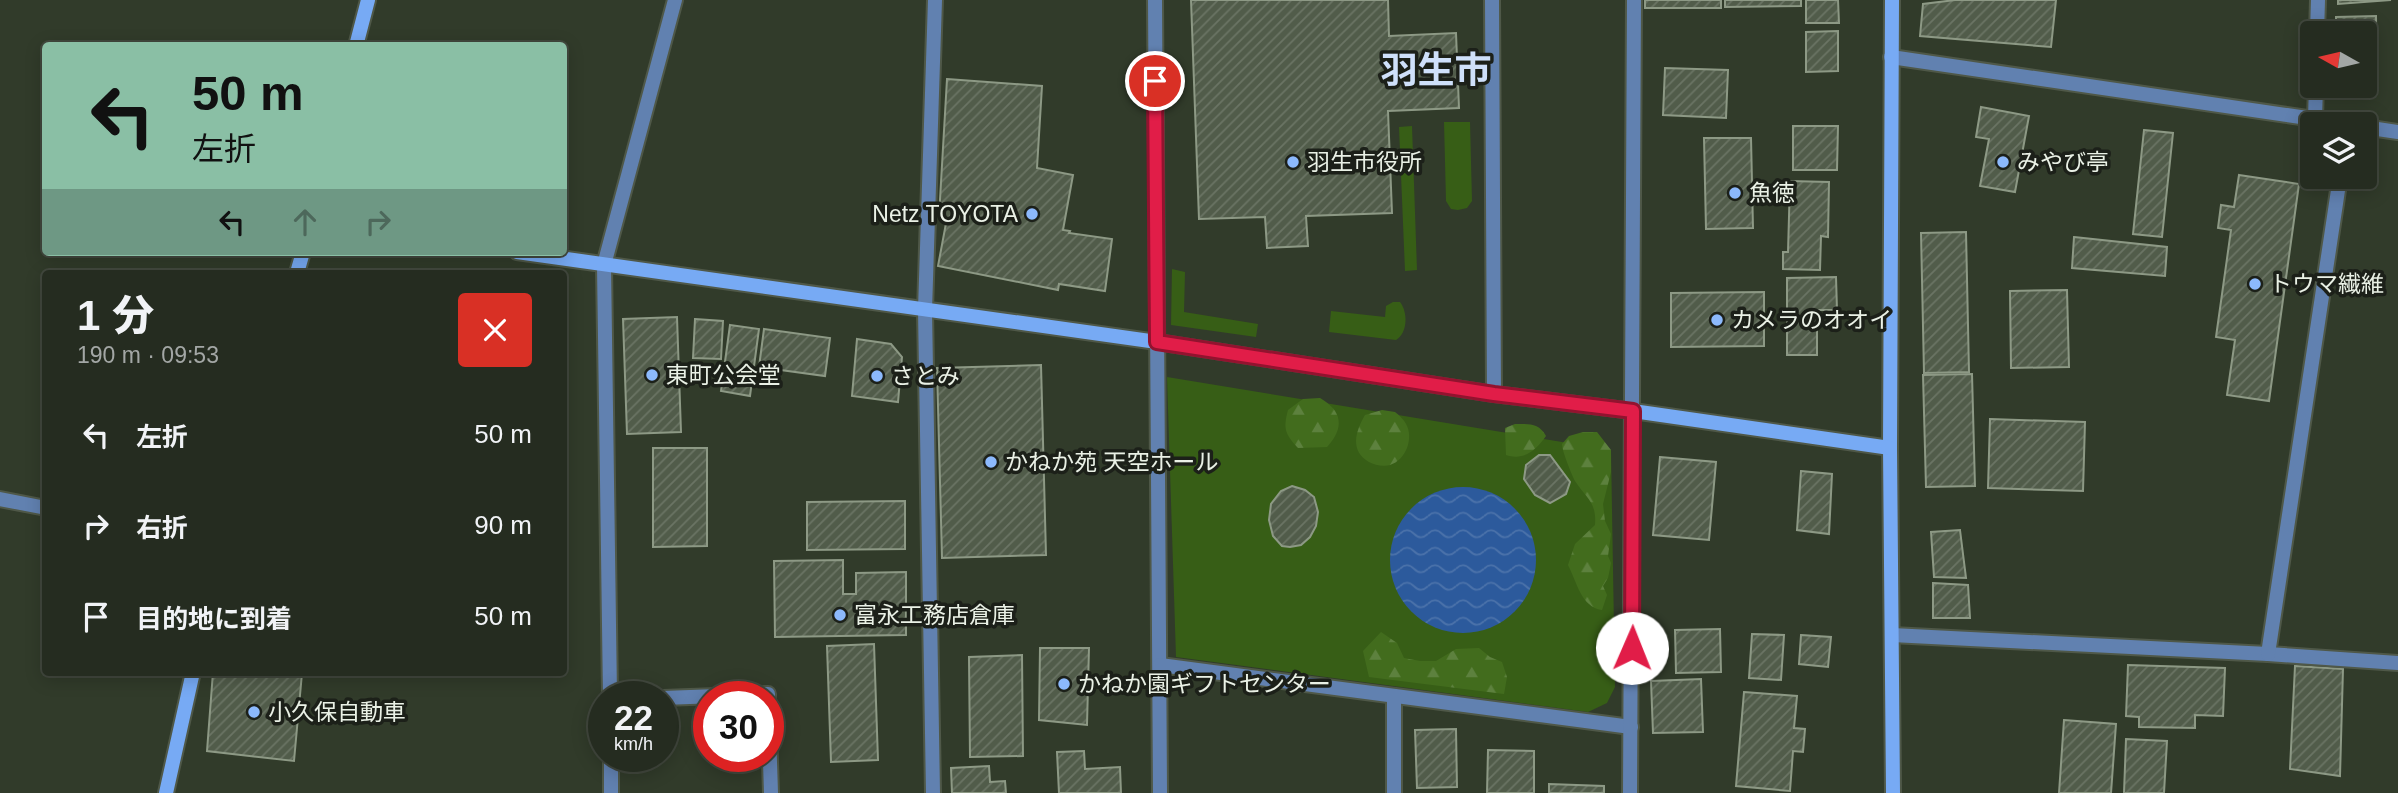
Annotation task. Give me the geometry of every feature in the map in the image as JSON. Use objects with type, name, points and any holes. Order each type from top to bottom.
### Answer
[{"type":"street","points":[[357,42],[368,0]]},
{"type":"street","points":[[610,681],[604,265],[675,0]]},
{"type":"street","points":[[933,793],[925,310],[935,0]]},
{"type":"street","points":[[1155,0],[1160,793]]},
{"type":"street","points":[[1492,0],[1494,394]]},
{"type":"street","points":[[1630,793],[1634,0]]},
{"type":"street","points":[[1892,0],[1890,448],[1893,793]]},
{"type":"street","points":[[2317,21],[2318,0]]},
{"type":"street","points":[[1891,57],[2300,116]]},
{"type":"street","points":[[2377,129],[2398,132]]},
{"type":"street","points":[[2268,654],[2338,189]]},
{"type":"street","points":[[544,256],[1157,342],[1494,394],[1890,448]]},
{"type":"street","points":[[0,499],[42,507]]},
{"type":"street","points":[[1892,635],[2398,663]]},
{"type":"street","points":[[1160,665],[1631,727]]},
{"type":"street","points":[[166,793],[192,676]]},
{"type":"street","points":[[1394,696],[1394,793]]},
{"type":"street","points":[[611,772],[611,793]]},
{"type":"street","points":[[770,772],[771,793]]},
{"type":"green space","points":[[1444,122],[1470,122],[1472,201],[1467,208],[1451,209],[1446,201]]},
{"type":"green space","points":[[1412,126],[1417,270],[1405,271],[1399,127]]},
{"type":"green space","points":[[1172,269],[1185,272],[1184,312],[1258,324],[1256,337],[1171,325]]},
{"type":"green space","points":[[1400,302],[1405,317],[1405,328],[1396,340],[1329,332],[1331,311],[1385,317],[1386,306]]},
{"type":"green space","points":[[1167,377],[1611,450],[1615,687],[1607,703],[1588,712],[1176,657]]},
{"type":"green space","points":[[1320,398],[1337,414],[1337,433],[1327,447],[1298,448],[1286,431],[1288,410],[1303,399]]},
{"type":"green space","points":[[1382,410],[1395,412],[1400,416],[1406,424],[1409,436],[1404,454],[1396,462],[1385,466],[1363,458],[1356,441],[1365,415]]},
{"type":"green space","points":[[1515,424],[1537,426],[1546,436],[1529,453],[1518,457],[1506,455],[1505,428]]},
{"type":"green space","points":[[1597,432],[1611,450],[1611,472],[1603,504],[1605,521],[1611,534],[1608,556],[1611,563],[1603,586],[1607,595],[1602,610],[1584,599],[1568,565],[1575,544],[1595,525],[1592,505],[1575,481],[1562,444],[1569,436]]},
{"type":"green space","points":[[1381,632],[1397,643],[1404,658],[1420,661],[1436,661],[1456,649],[1479,648],[1502,662],[1507,677],[1504,694],[1369,677],[1363,651]]},
{"type":"water","points":[[1463,487],[1491,492],[1515,508],[1531,532],[1536,560],[1531,588],[1515,612],[1491,628],[1463,633],[1435,628],[1411,612],[1395,588],[1390,560],[1395,532],[1411,508],[1435,492]]},
{"type":"building","name":"羽生市役所","points":[[1191,0],[1388,0],[1389,36],[1456,33],[1459,108],[1388,111],[1392,213],[1306,216],[1308,246],[1267,248],[1265,217],[1199,219]]},
{"type":"building","points":[[1645,0],[1721,0],[1721,8],[1645,8]]},
{"type":"building","points":[[1725,0],[1801,0],[1801,6],[1725,7]]},
{"type":"building","points":[[1806,0],[1838,0],[1839,23],[1806,23]]},
{"type":"building","points":[[1955,0],[2056,0],[2051,47],[1920,36],[1923,4]]},
{"type":"building","points":[[2338,0],[2391,0],[2338,4]]},
{"type":"building","points":[[2376,16],[2376,21],[2336,21],[2336,17]]},
{"type":"building","points":[[1838,31],[1838,71],[1806,72],[1806,32]]},
{"type":"building","points":[[1665,68],[1728,70],[1726,118],[1663,115]]},
{"type":"building","points":[[947,79],[1042,86],[1037,168],[1073,175],[1063,230],[1112,239],[1105,291],[1059,284],[1058,290],[938,266],[947,218],[939,217]]},
{"type":"building","name":"みやび亭","points":[[1981,107],[2029,116],[2015,192],[1980,186],[1989,139],[1976,137]]},
{"type":"building","points":[[1793,126],[1838,126],[1837,170],[1793,170]]},
{"type":"building","points":[[2144,130],[2173,133],[2162,237],[2133,234]]},
{"type":"building","points":[[1704,138],[1751,138],[1753,228],[1706,229]]},
{"type":"building","name":"トウマ繊維","points":[[2239,175],[2299,184],[2269,401],[2227,395],[2235,340],[2216,337],[2231,230],[2218,228],[2221,205],[2234,207]]},
{"type":"building","points":[[1790,181],[1829,182],[1828,237],[1821,236],[1820,270],[1783,269],[1783,252],[1788,252]]},
{"type":"building","points":[[1966,232],[1969,372],[1924,373],[1921,233]]},
{"type":"building","points":[[2074,237],[2167,247],[2165,276],[2072,268]]},
{"type":"building","points":[[1836,277],[1837,310],[1817,310],[1817,355],[1787,355],[1787,278]]},
{"type":"building","points":[[2067,290],[2069,367],[2011,368],[2010,291]]},
{"type":"building","name":"カメラのオオイ","points":[[1764,292],[1764,346],[1671,347],[1671,293]]},
{"type":"building","name":"東町公会堂","points":[[677,317],[681,432],[627,434],[623,319]]},
{"type":"building","points":[[695,319],[723,321],[721,359],[693,358]]},
{"type":"building","points":[[730,325],[759,329],[750,396],[721,391]]},
{"type":"building","points":[[764,329],[830,338],[825,376],[759,367]]},
{"type":"building","name":"さとみ","points":[[857,339],[891,344],[902,357],[898,402],[852,396]]},
{"type":"building","name":"かねか苑 天空ホール","points":[[1041,365],[1046,555],[942,558],[937,368]]},
{"type":"building","points":[[1972,374],[1975,486],[1926,487],[1923,375]]},
{"type":"building","points":[[1990,419],[2085,422],[2083,491],[1988,488]]},
{"type":"building","points":[[653,448],[707,448],[707,546],[653,547]]},
{"type":"building","points":[[1539,455],[1550,455],[1570,482],[1566,494],[1550,503],[1535,495],[1524,479],[1526,465]]},
{"type":"building","points":[[1660,457],[1716,462],[1709,540],[1653,535]]},
{"type":"building","points":[[1801,471],[1832,474],[1829,534],[1797,530]]},
{"type":"building","points":[[1292,486],[1305,490],[1314,497],[1318,512],[1316,526],[1310,537],[1301,545],[1290,547],[1282,546],[1273,536],[1269,520],[1271,504],[1281,491]]},
{"type":"building","points":[[905,501],[905,549],[807,550],[807,502]]},
{"type":"building","points":[[1960,530],[1966,578],[1934,577],[1931,532]]},
{"type":"building","name":"富永工務店倉庫","points":[[843,560],[843,594],[856,594],[856,573],[906,572],[906,635],[775,637],[774,561]]},
{"type":"building","points":[[1933,583],[1968,585],[1970,618],[1933,618]]},
{"type":"building","points":[[1720,629],[1721,672],[1676,673],[1675,630]]},
{"type":"building","points":[[1752,634],[1784,635],[1781,680],[1749,678]]},
{"type":"building","points":[[1801,635],[1831,637],[1828,667],[1799,664]]},
{"type":"building","points":[[874,644],[878,760],[831,762],[827,646]]},
{"type":"building","name":"かねか園ギフトセンター","points":[[1040,648],[1089,648],[1087,725],[1039,720]]},
{"type":"building","points":[[1022,655],[1023,756],[970,757],[969,657]]},
{"type":"building","points":[[2128,665],[2225,668],[2223,716],[2195,715],[2195,728],[2139,727],[2139,717],[2126,716]]},
{"type":"building","points":[[2295,666],[2343,669],[2340,776],[2290,769]]},
{"type":"building","name":"小久保自動車","points":[[213,676],[302,676],[294,761],[207,751]]},
{"type":"building","points":[[1701,679],[1703,732],[1653,733],[1651,681]]},
{"type":"building","points":[[1744,692],[1797,696],[1794,728],[1805,729],[1803,752],[1793,751],[1790,791],[1736,786]]},
{"type":"building","points":[[2064,720],[2116,724],[2111,793],[2059,793]]},
{"type":"building","points":[[1456,729],[1457,787],[1417,788],[1415,730]]},
{"type":"building","points":[[2126,739],[2167,741],[2164,793],[2124,793]]},
{"type":"building","points":[[1488,750],[1534,751],[1534,793],[1487,793]]},
{"type":"building","points":[[1084,751],[1085,769],[1120,767],[1121,793],[1059,793],[1057,752]]},
{"type":"building","points":[[989,766],[990,782],[1005,781],[1006,793],[952,793],[951,768]]},
{"type":"building","points":[[1549,784],[1604,786],[1604,793],[1549,793]]},
{"type":"place","name":"羽生市役所","points":[[1293,162]]},
{"type":"place","name":"みやび亭","points":[[2003,162]]},
{"type":"place","name":"魚徳","points":[[1735,193]]},
{"type":"place","name":"Netz TOYOTA","points":[[1032,214]]},
{"type":"place","name":"トウマ繊維","points":[[2255,284]]},
{"type":"place","name":"カメラのオオイ","points":[[1717,320]]},
{"type":"place","name":"東町公会堂","points":[[652,375]]},
{"type":"place","name":"さとみ","points":[[877,376]]},
{"type":"place","name":"かねか苑 天空ホール","points":[[991,462]]},
{"type":"place","name":"富永工務店倉庫","points":[[840,615]]},
{"type":"place","name":"かねか園ギフトセンター","points":[[1064,684]]},
{"type":"place","name":"小久保自動車","points":[[254,712]]},
{"type":"district","name":"羽生市","points":[[1436,70]]},
{"type":"route","points":[[1155,81],[1157,342],[1494,394],[1633,411],[1632,648]]}]
